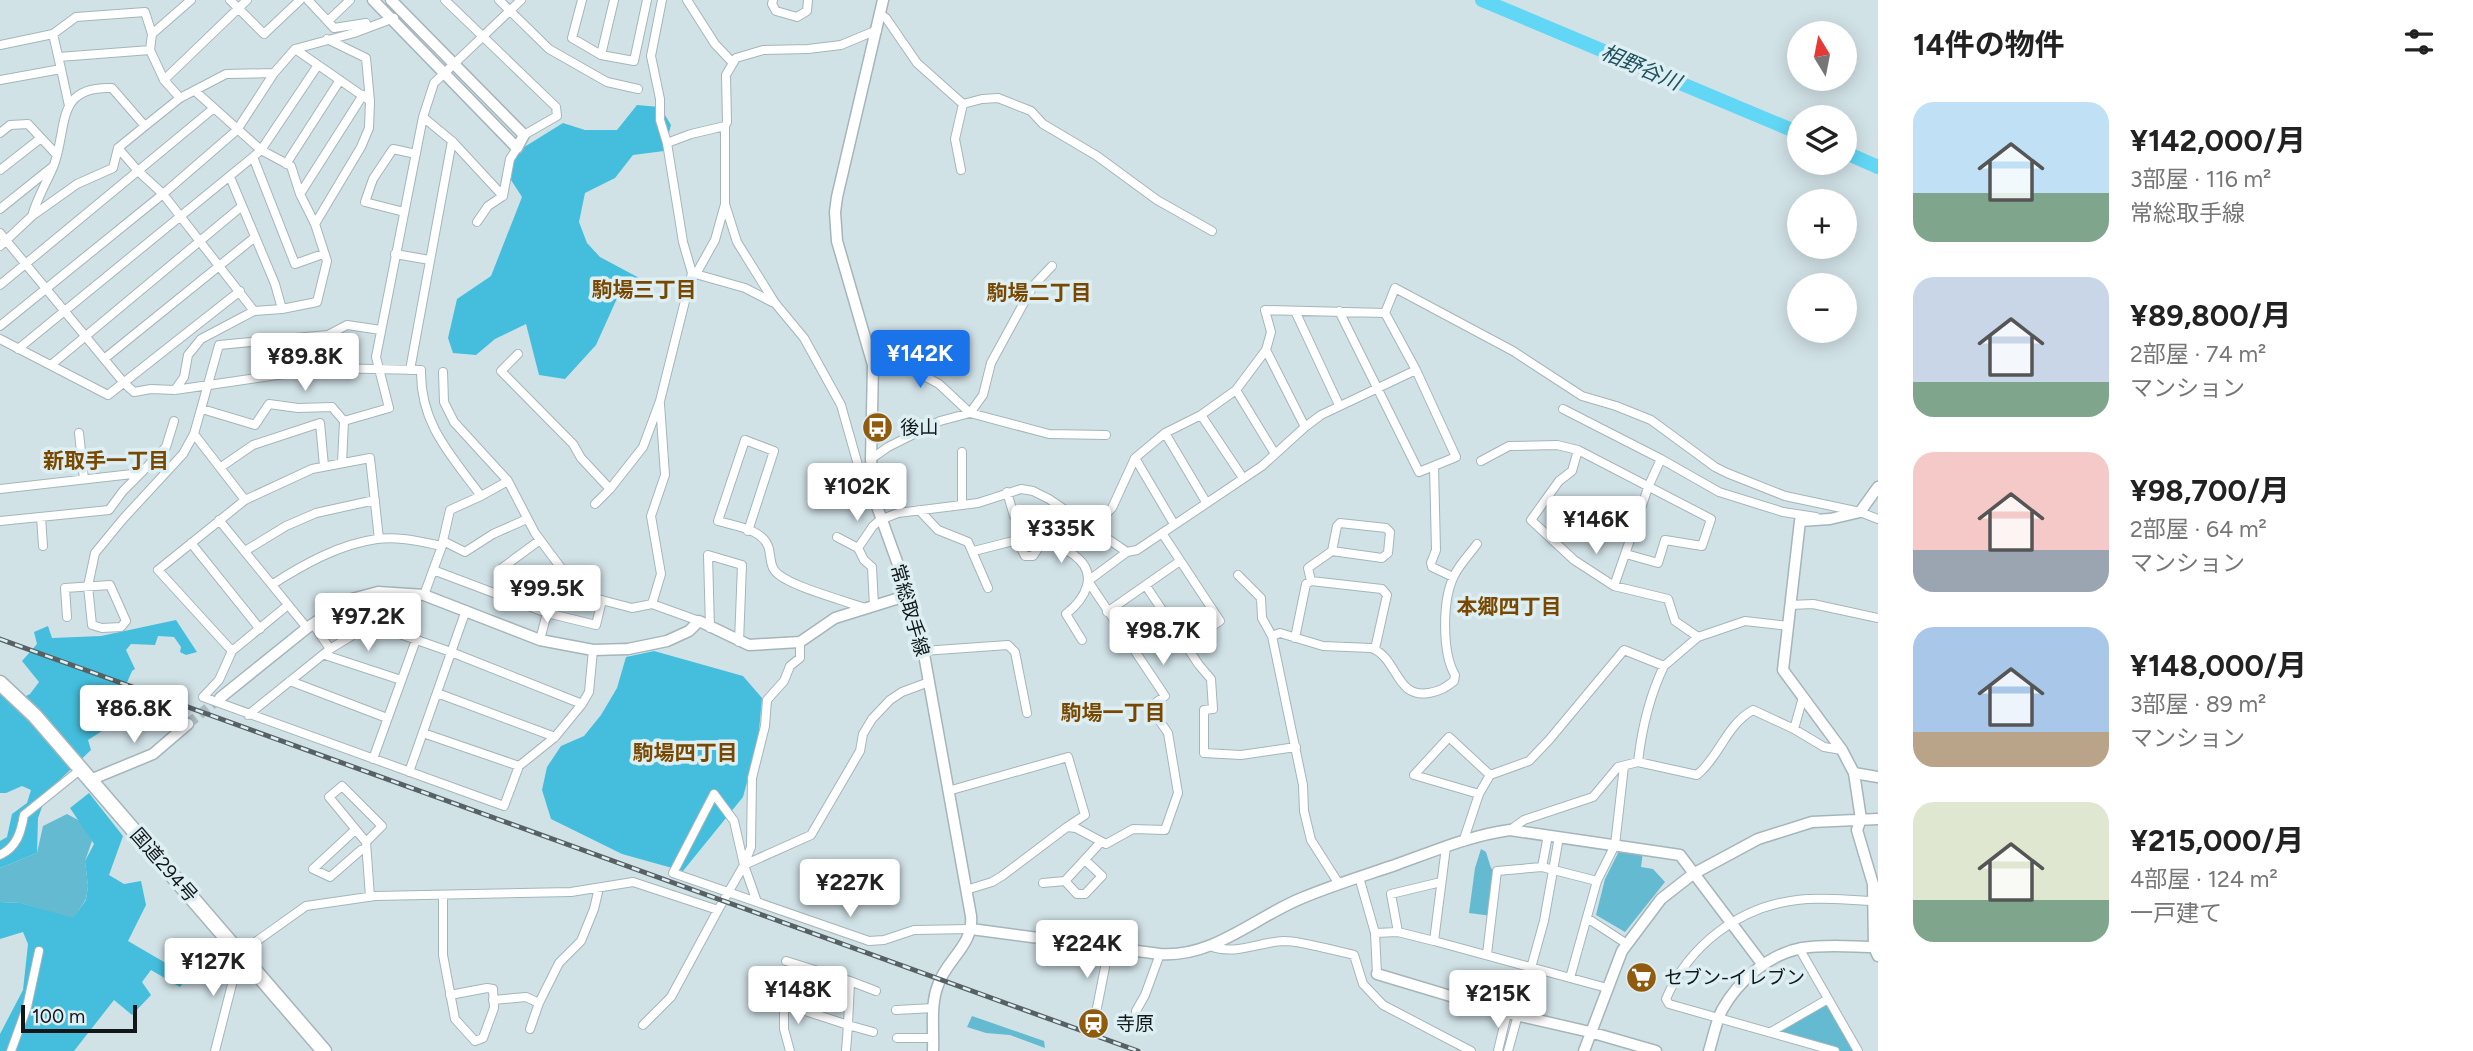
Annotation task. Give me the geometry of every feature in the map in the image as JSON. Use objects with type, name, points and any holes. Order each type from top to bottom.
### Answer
[{"type":"highway","name":"国道294号","points":[[0,683],[35,716],[324,1051]]},
{"type":"street","points":[[152,34],[191,0]]},
{"type":"street","points":[[230,0],[264,34],[300,0]]},
{"type":"street","points":[[164,80],[247,0]]},
{"type":"street","points":[[308,0],[334,28],[366,23]]},
{"type":"street","points":[[328,21],[350,0]]},
{"type":"street","points":[[373,0],[517,148]]},
{"type":"street","points":[[391,0],[524,135]]},
{"type":"street","points":[[445,0],[555,107],[557,116],[524,135],[510,159],[503,196],[488,206],[477,222]]},
{"type":"street","points":[[499,0],[549,49],[607,82],[638,89]]},
{"type":"street","points":[[344,421],[389,408],[376,358],[423,117],[434,83],[521,0]]},
{"type":"street","points":[[582,0],[572,37],[601,55],[634,61],[648,0]]},
{"type":"street","points":[[601,55],[614,0]]},
{"type":"street","points":[[662,0],[651,57],[683,243],[694,274]]},
{"type":"street","points":[[687,0],[715,44],[733,64]]},
{"type":"street","points":[[773,0],[776,11],[797,18],[807,10],[808,0]]},
{"type":"street","name":"常総取手線","points":[[883,0],[835,212],[838,241],[873,365],[872,488],[880,520],[909,595],[923,651],[971,929]]},
{"type":"street","points":[[0,45],[53,34],[76,17],[145,12],[152,34],[150,50],[164,80],[180,98]]},
{"type":"street","points":[[0,326],[237,131],[274,73],[295,49],[327,38],[354,33],[405,14]]},
{"type":"street","points":[[880,14],[886,18],[917,63],[963,104]]},
{"type":"street","points":[[595,504],[643,447],[660,401],[694,274],[715,240],[725,204],[726,75],[736,58],[763,50],[808,50],[841,45],[877,30]]},
{"type":"street","points":[[53,34],[69,106]]},
{"type":"street","points":[[315,224],[361,147],[369,128],[366,58],[327,38]]},
{"type":"street","points":[[295,49],[367,98]]},
{"type":"street","points":[[59,57],[150,50]]},
{"type":"street","points":[[18,349],[253,157],[318,65]]},
{"type":"street","points":[[0,80],[61,69]]},
{"type":"street","points":[[3,244],[32,216],[77,184],[113,168],[118,148],[180,98],[226,75],[274,73]]},
{"type":"street","points":[[286,164],[340,80]]},
{"type":"street","points":[[32,216],[54,166],[69,106],[73,100],[92,88],[112,88],[145,126]]},
{"type":"street","points":[[175,390],[184,377],[188,355],[201,339],[254,311],[317,302],[327,261],[315,224],[290,166],[237,131],[195,91]]},
{"type":"street","points":[[300,194],[367,98]]},
{"type":"street","points":[[963,104],[998,98],[1031,111],[1042,124],[1097,156],[1157,200],[1212,231]]},
{"type":"street","points":[[961,170],[955,139],[963,104]]},
{"type":"street","points":[[0,285],[214,108]]},
{"type":"street","points":[[423,117],[452,141],[503,196]]},
{"type":"street","points":[[0,133],[10,125],[29,124],[57,155]]},
{"type":"street","points":[[667,144],[691,134],[725,126]]},
{"type":"street","points":[[0,170],[41,138]]},
{"type":"street","points":[[410,370],[452,141]]},
{"type":"street","points":[[118,148],[163,194],[254,311]]},
{"type":"street","points":[[404,212],[365,202],[373,179],[393,149],[416,154]]},
{"type":"street","points":[[253,157],[295,264],[323,254]]},
{"type":"street","points":[[0,209],[54,166]]},
{"type":"street","points":[[230,177],[275,284],[282,309]]},
{"type":"street","points":[[725,204],[737,242],[775,303],[804,338],[841,405],[858,465],[863,478],[872,488]]},
{"type":"street","points":[[51,365],[242,206]]},
{"type":"street","points":[[0,233],[3,244],[26,263],[85,337],[134,392],[151,389],[175,390],[325,368],[421,370],[421,391],[426,412],[440,441],[481,496]]},
{"type":"street","points":[[104,359],[255,237]]},
{"type":"street","points":[[395,254],[430,260]]},
{"type":"street","points":[[970,414],[983,395],[991,363],[1033,286],[1052,266]]},
{"type":"street","points":[[694,274],[745,288],[775,303]]},
{"type":"street","points":[[1385,313],[1395,288],[1513,351],[1581,396],[1651,420],[1727,473],[1785,496],[1860,512],[1878,519]]},
{"type":"street","points":[[0,339],[108,395],[240,291]]},
{"type":"street","points":[[1086,525],[1102,518],[1112,508],[1135,458],[1165,433],[1201,415],[1236,390],[1266,350],[1271,332],[1265,310],[1385,313]]},
{"type":"street","points":[[1295,311],[1339,405]]},
{"type":"street","points":[[1339,311],[1419,472],[1456,457],[1416,370],[1385,313]]},
{"type":"street","points":[[67,617],[65,588],[88,586],[110,584],[126,621],[121,627],[102,628],[92,625],[88,586],[95,553],[181,457],[194,434],[219,345],[328,335],[347,325],[381,330]]},
{"type":"street","points":[[1266,350],[1305,427]]},
{"type":"street","points":[[518,354],[501,371],[573,444],[581,458],[610,489]]},
{"type":"street","points":[[873,365],[902,364],[939,384],[970,414]]},
{"type":"street","points":[[1082,640],[1066,614],[1080,602],[1088,581],[1127,552],[1137,550],[1243,478],[1305,427],[1339,405],[1416,370]]},
{"type":"street","points":[[443,372],[444,402],[454,422],[508,481],[540,540],[561,568],[590,597],[632,608],[652,604],[699,621],[749,645],[800,642],[835,618],[909,595]]},
{"type":"street","points":[[1236,390],[1275,454]]},
{"type":"street","points":[[652,604],[661,574],[651,516],[666,475],[660,401]]},
{"type":"street","points":[[202,409],[255,425],[269,404],[298,408],[332,407],[344,421],[342,463]]},
{"type":"street","points":[[1563,409],[1719,492],[1783,512],[1830,519]]},
{"type":"street","points":[[871,459],[888,447],[940,421],[970,414],[1049,434],[1106,435]]},
{"type":"street","points":[[1201,415],[1243,478]]},
{"type":"street","points":[[0,521],[109,510],[123,491],[166,447],[174,421]]},
{"type":"street","points":[[221,467],[253,445],[320,423],[324,466]]},
{"type":"street","points":[[79,433],[84,479]]},
{"type":"street","points":[[1165,433],[1206,502]]},
{"type":"street","points":[[194,434],[246,500]]},
{"type":"street","points":[[748,531],[774,451],[746,440],[718,521],[748,531],[760,534],[768,545],[771,564],[776,573],[791,581],[870,607]]},
{"type":"street","points":[[1481,461],[1509,446],[1557,445],[1578,450],[1711,519],[1702,546],[1665,540],[1658,563],[1626,554]]},
{"type":"street","points":[[166,447],[181,457]]},
{"type":"street","points":[[1578,450],[1572,471],[1559,481],[1531,520],[1574,560],[1614,586],[1668,599],[1675,621],[1698,637]]},
{"type":"street","points":[[962,452],[962,505]]},
{"type":"street","points":[[232,651],[158,570],[219,520],[246,500],[293,475],[324,466],[370,458],[379,539]]},
{"type":"street","points":[[1135,458],[1174,524]]},
{"type":"street","points":[[1614,586],[1649,485],[1661,459]]},
{"type":"street","points":[[1434,466],[1436,550],[1431,563],[1432,567],[1454,577]]},
{"type":"street","points":[[0,489],[141,473]]},
{"type":"street","points":[[425,595],[450,510],[508,481]]},
{"type":"street","points":[[1709,1051],[1720,1017],[1732,995],[1744,980],[1763,965],[1799,948],[1824,946],[1877,950],[1873,884],[1857,830],[1861,819],[1854,773],[1842,750],[1783,670],[1800,521],[1830,519],[1860,512],[1878,487]]},
{"type":"street","points":[[858,548],[866,534],[880,520],[898,513],[978,503],[1021,489],[1049,499],[1127,552]]},
{"type":"street","points":[[1007,492],[1014,516],[1084,565],[1088,581],[1107,612],[1166,696],[1150,707],[1168,733],[1178,793],[1165,831],[1133,829],[1106,844],[1076,828],[1067,827]]},
{"type":"street","points":[[245,551],[286,526],[316,513],[375,500]]},
{"type":"street","points":[[109,510],[121,521]]},
{"type":"street","points":[[919,510],[938,530],[968,542],[988,588]]},
{"type":"street","points":[[41,517],[43,546]]},
{"type":"street","points":[[273,584],[313,560],[357,543],[379,539],[415,540],[442,544],[465,552],[493,534],[527,519]]},
{"type":"street","points":[[219,520],[288,605],[310,626],[328,652],[401,680]]},
{"type":"street","points":[[1311,581],[1308,568],[1332,551],[1382,558],[1388,553],[1390,532],[1386,528],[1340,523],[1336,526],[1332,551]]},
{"type":"street","points":[[1162,533],[1220,621],[1185,645]]},
{"type":"street","points":[[837,537],[858,548],[864,561],[873,567],[870,607]]},
{"type":"street","points":[[974,551],[1017,540],[1024,556],[1033,556],[1045,538]]},
{"type":"street","points":[[502,568],[540,540]]},
{"type":"street","points":[[191,543],[260,629]]},
{"type":"street","points":[[1272,636],[1280,633],[1323,646],[1376,649],[1398,674],[1408,691],[1418,695],[1442,690],[1454,681],[1455,675],[1449,665],[1446,639],[1447,599],[1454,577],[1476,544]]},
{"type":"street","points":[[710,628],[708,555],[742,565],[739,642]]},
{"type":"street","points":[[1107,612],[1180,561]]},
{"type":"street","points":[[522,603],[561,568]]},
{"type":"street","points":[[433,570],[547,613],[596,625],[602,600]]},
{"type":"street","points":[[1238,575],[1261,598],[1262,618],[1272,636],[1296,747],[1303,785],[1304,811],[1311,840],[1339,884]]},
{"type":"street","points":[[1295,638],[1306,584],[1311,581],[1382,589],[1387,595],[1376,649]]},
{"type":"street","points":[[1146,586],[1211,679],[1213,709],[1204,710],[1204,752],[1241,755],[1296,747]]},
{"type":"street","points":[[220,698],[310,626],[348,600],[378,592],[425,595],[540,640],[593,650],[628,649],[667,641],[689,631],[699,621]]},
{"type":"street","points":[[1790,605],[1813,604],[1878,618]]},
{"type":"street","points":[[288,605],[232,651],[219,680],[203,697],[504,806],[519,766],[555,737],[589,692],[593,650]]},
{"type":"street","points":[[409,772],[466,610]]},
{"type":"street","points":[[540,640],[547,613]]},
{"type":"street","points":[[1638,762],[1642,726],[1654,687],[1664,666],[1698,637],[1745,621],[1788,626]]},
{"type":"street","points":[[248,715],[328,652],[370,624],[451,652],[582,704]]},
{"type":"street","points":[[373,759],[416,640]]},
{"type":"street","points":[[643,1025],[671,996],[744,865],[751,847],[752,778],[765,726],[767,700],[784,681],[790,666],[800,658],[800,642]]},
{"type":"street","points":[[923,651],[1008,645],[1015,652],[1027,713]]},
{"type":"street","points":[[1463,842],[1479,794],[1490,775],[1529,761],[1624,650],[1664,666]]},
{"type":"street","points":[[290,681],[387,718]]},
{"type":"street","points":[[744,865],[811,835],[860,751],[863,734],[872,719],[902,692],[929,682]]},
{"type":"street","points":[[437,693],[555,737]]},
{"type":"street","points":[[1794,729],[1803,697]]},
{"type":"street","points":[[1510,830],[1524,820],[1593,797],[1618,767],[1638,762],[1697,775],[1705,768],[1739,718],[1753,710],[1824,747],[1842,750]]},
{"type":"street","points":[[0,855],[13,845],[21,833],[24,815],[85,775],[153,754],[188,724]]},
{"type":"street","points":[[423,733],[519,766]]},
{"type":"street","points":[[1479,794],[1414,775],[1449,737],[1490,775]]},
{"type":"street","points":[[948,791],[1068,757],[1085,815],[1002,876],[966,890]]},
{"type":"street","points":[[1570,978],[1597,881],[1615,845],[1624,766]]},
{"type":"street","points":[[1854,773],[1878,777]]},
{"type":"street","points":[[355,830],[313,869],[330,877],[366,846],[382,826],[342,786],[329,797],[355,830],[366,846],[370,897]]},
{"type":"street","points":[[757,902],[744,865],[734,821],[714,794],[673,873],[869,942],[914,930],[971,929],[1160,954],[1188,953],[1210,946],[1283,906],[1339,884],[1446,846],[1489,833],[1510,830],[1680,855],[1763,965]]},
{"type":"street","points":[[1584,1051],[1622,951],[1661,899],[1693,874],[1758,839],[1812,822],[1878,819]]},
{"type":"street","points":[[1542,867],[1554,836]]},
{"type":"street","points":[[1498,1051],[1544,921],[1554,836]]},
{"type":"street","points":[[1043,883],[1065,881],[1100,843]]},
{"type":"street","points":[[1434,941],[1446,846]]},
{"type":"street","points":[[1065,881],[1077,894],[1085,894],[1102,876],[1084,860]]},
{"type":"street","points":[[1487,954],[1497,871],[1542,867],[1597,881]]},
{"type":"street","points":[[1359,877],[1374,933],[1377,974],[1512,1014],[1656,1051]]},
{"type":"street","points":[[215,1051],[240,953],[306,906],[370,897],[571,892],[633,882],[718,910]]},
{"type":"street","points":[[1398,932],[1391,894],[1441,882]]},
{"type":"street","points":[[530,1029],[539,1003],[559,963],[581,941],[599,888]]},
{"type":"street","points":[[443,895],[443,955],[450,995],[455,1019],[475,1041],[483,1038],[494,1008],[493,989],[450,995]]},
{"type":"street","points":[[1835,1051],[1669,1004],[1666,999],[1689,958],[1732,923],[1767,906],[1799,900],[1875,901]]},
{"type":"street","points":[[1587,918],[1627,944]]},
{"type":"street","points":[[933,1051],[934,1008],[940,979],[963,946],[971,929]]},
{"type":"street","points":[[1374,933],[1398,932],[1607,988]]},
{"type":"street","points":[[1210,946],[1222,951],[1286,941],[1354,955],[1363,984],[1382,1005],[1471,1051]]},
{"type":"street","points":[[1095,1018],[1109,947]]},
{"type":"street","points":[[1799,948],[1858,1051]]},
{"type":"street","points":[[11,1051],[27,1007],[39,951]]},
{"type":"street","points":[[1138,1027],[1136,1011],[1160,954]]},
{"type":"street","points":[[786,961],[876,991]]},
{"type":"street","points":[[846,1051],[850,981]]},
{"type":"street","points":[[493,1000],[526,997],[539,1003]]},
{"type":"street","points":[[1771,1032],[1828,999]]},
{"type":"street","points":[[790,1051],[784,1029],[784,1004],[873,1032]]},
{"type":"street","points":[[895,1010],[934,1008]]},
{"type":"street","points":[[1508,1051],[1512,1014]]},
{"type":"street","points":[[897,1038],[934,1038]]},
{"type":"shaded area","points":[[637,105],[660,107],[671,125],[664,151],[633,155],[615,178],[585,193],[579,222],[587,243],[600,257],[643,280],[637,292],[619,294],[596,345],[565,379],[539,375],[526,324],[495,339],[476,355],[453,353],[448,338],[457,299],[491,276],[522,197],[511,180],[513,154],[563,123],[585,130],[617,130]]},
{"type":"shaded area","points":[[176,620],[197,652],[186,655],[180,652],[181,647],[174,637],[158,636],[155,645],[131,644],[126,650],[135,669],[122,694],[150,706],[150,713],[124,717],[88,740],[91,750],[48,791],[38,818],[37,853],[0,868],[0,841],[7,837],[12,814],[27,803],[31,790],[22,786],[0,793],[0,690],[14,702],[30,694],[39,682],[22,661],[37,644],[34,632],[48,626],[52,638],[101,636]]},
{"type":"shaded area","points":[[654,651],[743,676],[762,698],[758,742],[743,797],[683,871],[622,854],[551,819],[542,790],[547,767],[561,746],[584,736],[601,715],[617,688],[626,657]]},
{"type":"shaded area","points":[[89,793],[123,836],[109,875],[124,884],[141,881],[146,905],[128,941],[188,976],[180,987],[151,970],[142,982],[151,995],[132,1015],[114,1000],[74,1051],[0,1051],[0,1034],[23,990],[28,944],[23,932],[0,939],[0,902],[21,903],[73,918],[86,900],[88,886],[85,861],[94,844],[70,808]]},
{"type":"shaded area","points":[[67,814],[80,821],[92,841],[85,861],[88,886],[86,899],[73,919],[21,903],[0,902],[0,868],[37,853],[43,826]]},
{"type":"shaded area","points":[[1481,849],[1486,852],[1491,868],[1497,874],[1492,916],[1469,913],[1475,868]]},
{"type":"shaded area","points":[[1619,851],[1643,852],[1641,867],[1653,869],[1665,882],[1625,932],[1596,915],[1605,879]]},
{"type":"shaded area","points":[[1828,999],[1858,1051],[1835,1051],[1771,1032]]},
{"type":"shaded area","points":[[972,1016],[1044,1041],[1045,1048],[1010,1035],[986,1033],[967,1027]]},
{"type":"waterway","name":"相野谷川","points":[[1482,0],[1787,128]]},
{"type":"waterway","name":"相野谷川","points":[[1857,158],[1878,167]]},
{"type":"tunnel","points":[[188,724],[220,698]]},
{"type":"railway","points":[[0,639],[1138,1051]]},
{"type":"place","name":"後山","points":[[877,427]]},
{"type":"place","name":"セブン-イレブン","points":[[1641,977]]},
{"type":"place","name":"寺原","points":[[1093,1023]]},
{"type":"district","name":"駒場三丁目","points":[[644,289]]},
{"type":"district","name":"駒場二丁目","points":[[1039,292]]},
{"type":"district","name":"新取手一丁目","points":[[106,460]]},
{"type":"district","name":"本郷四丁目","points":[[1509,606]]},
{"type":"district","name":"駒場一丁目","points":[[1113,712]]},
{"type":"district","name":"駒場四丁目","points":[[685,752]]}]
